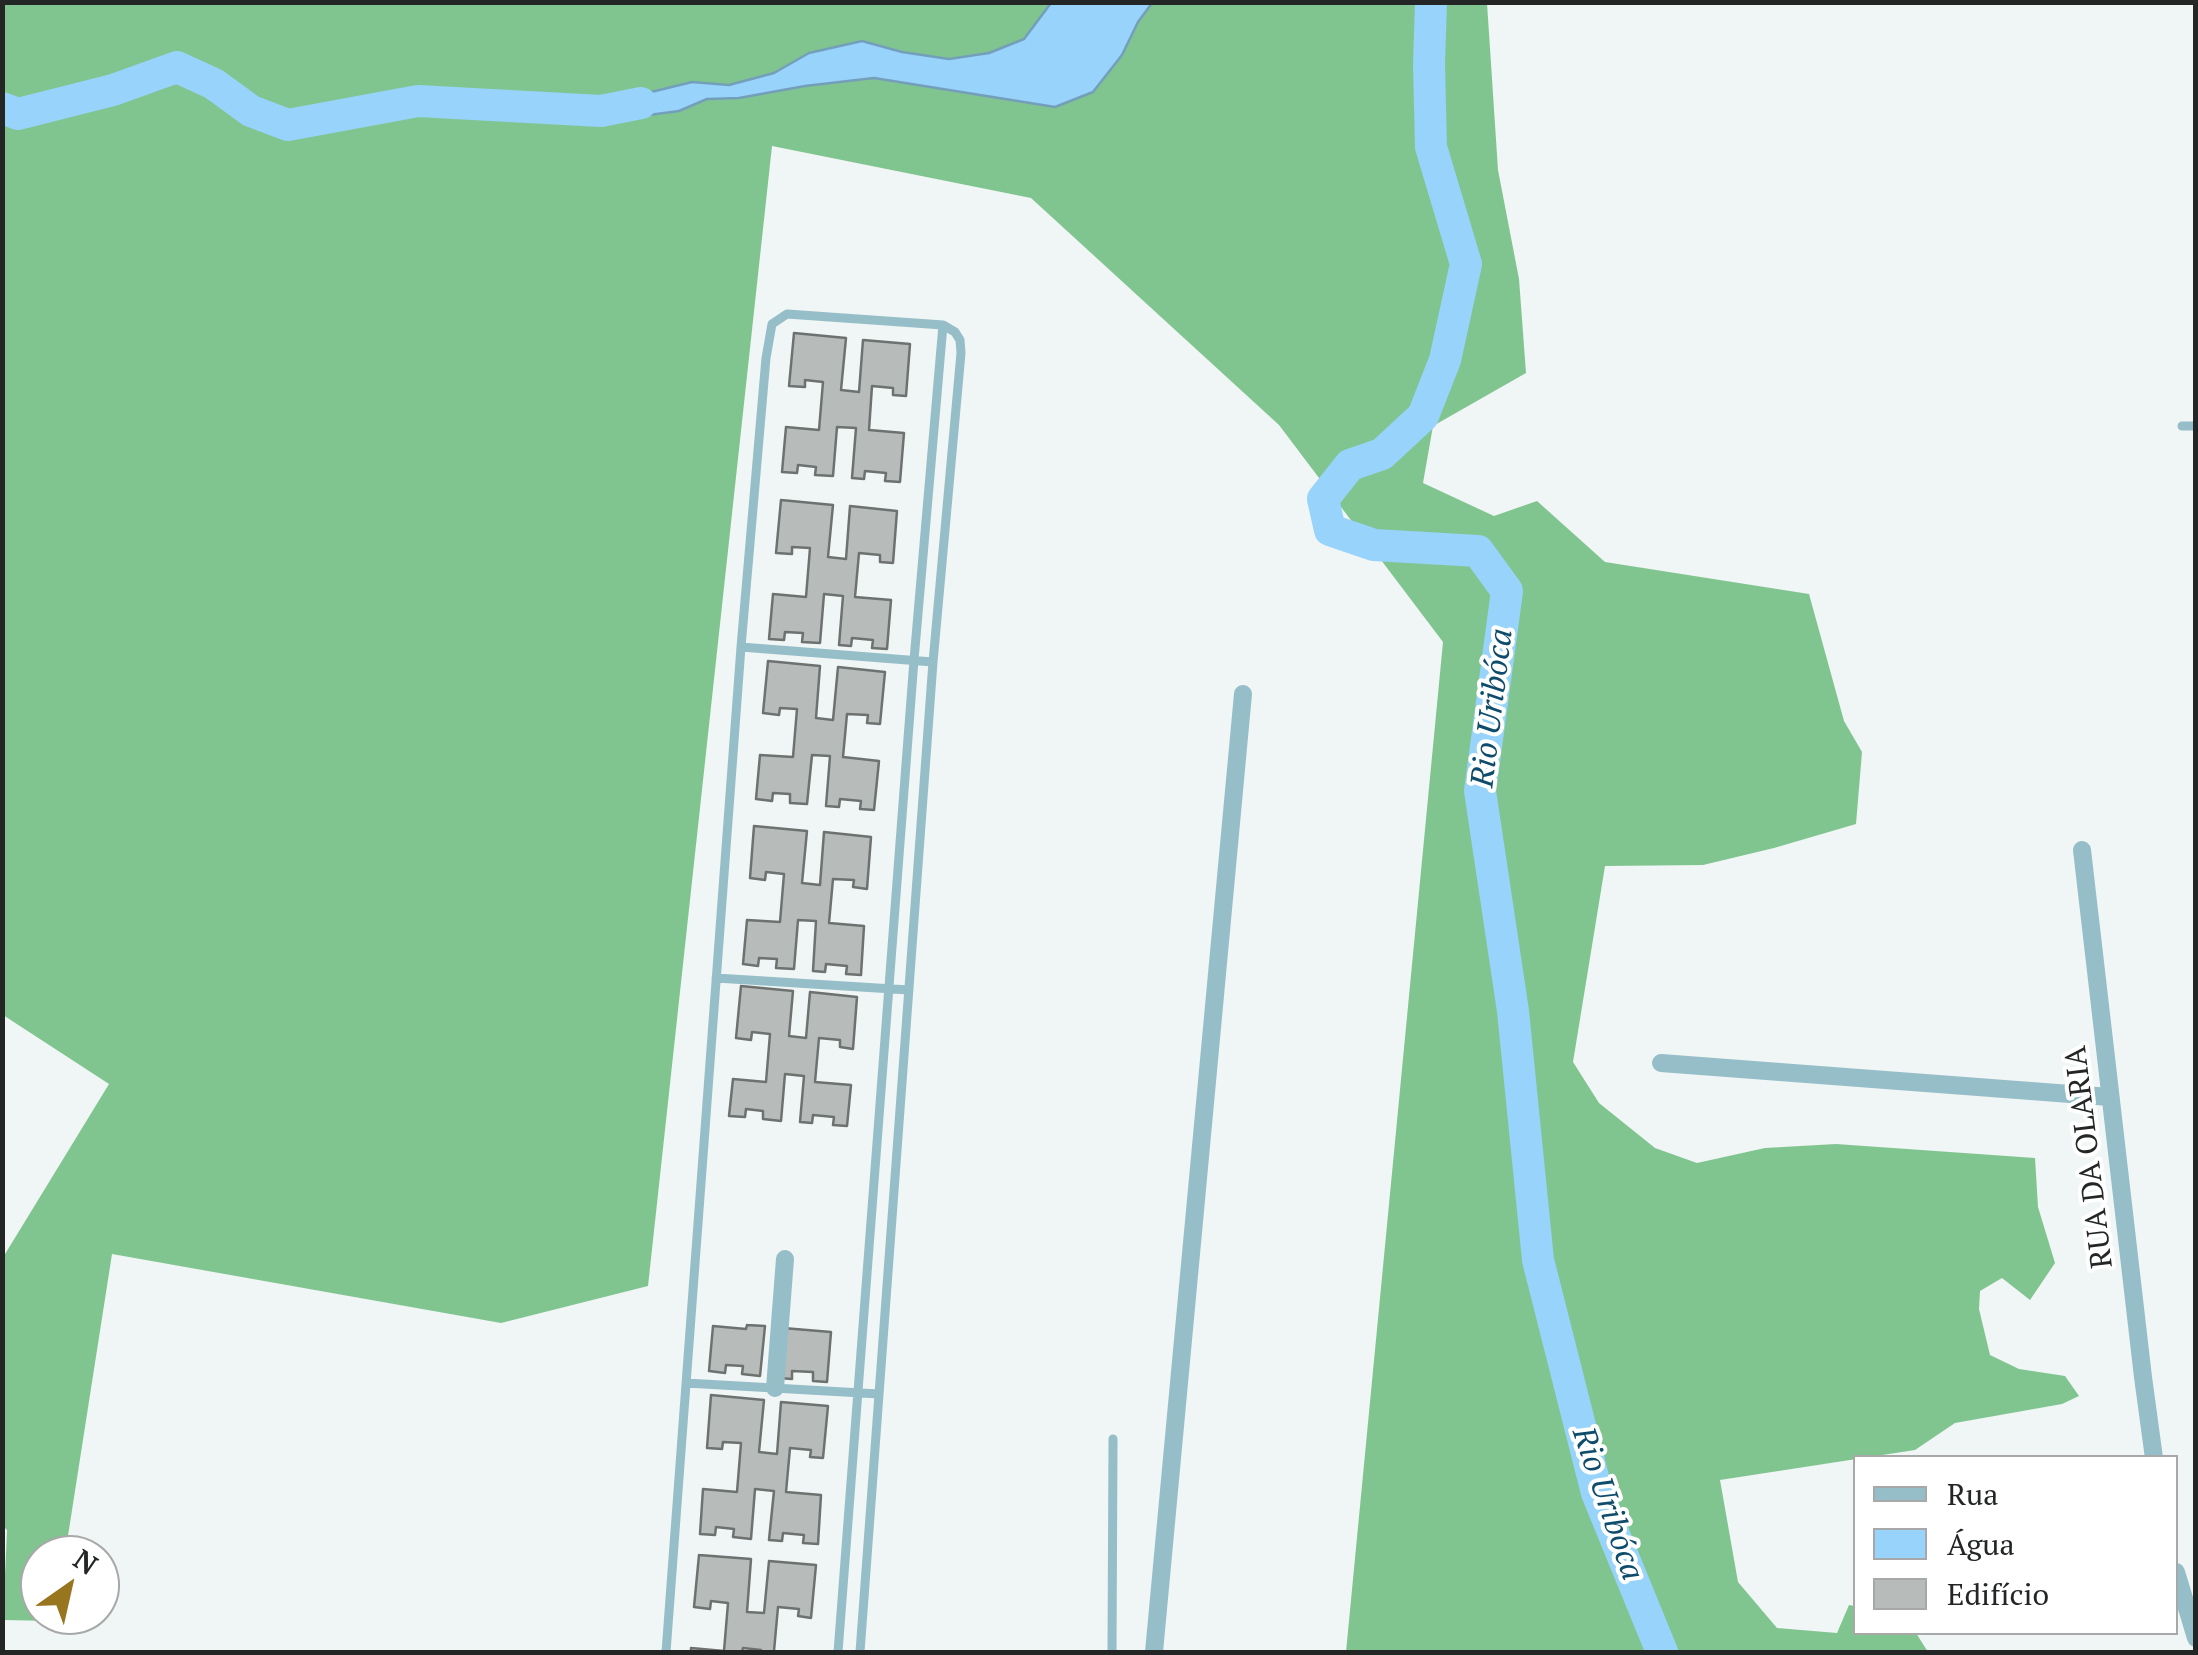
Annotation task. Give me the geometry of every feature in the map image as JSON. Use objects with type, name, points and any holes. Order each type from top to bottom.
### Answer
[{"type":"street","points":[[1154,1652],[1243,694]]},
{"type":"street","name":"RUA DA OLARIA","points":[[2082,850],[2154,1455]]},
{"type":"street","points":[[1661,1063],[2110,1097]]},
{"type":"street","points":[[775,1388],[785,1260]]},
{"type":"street","points":[[2178,1579],[2196,1638]]},
{"type":"lane","points":[[666,1652],[766,358],[772,324],[787,314],[942,325],[955,332],[961,353],[933,662],[860,1652]]},
{"type":"lane","points":[[838,1652],[942,325]]},
{"type":"lane","points":[[2182,426],[2196,426]]},
{"type":"lane","points":[[741,647],[933,662]]},
{"type":"lane","points":[[716,978],[909,990]]},
{"type":"lane","points":[[686,1383],[879,1394]]},
{"type":"lane","points":[[1112,1652],[1113,1439]]},
{"type":"green space","points":[[3,3],[1487,3],[1498,170],[1519,279],[1526,373],[1433,426],[1423,483],[1494,516],[1537,501],[1605,562],[1809,594],[1844,721],[1862,752],[1856,824],[1703,865],[1605,866],[1573,1062],[1599,1103],[1655,1148],[1697,1163],[1765,1148],[1836,1144],[2035,1158],[2038,1207],[2055,1263],[2030,1300],[2002,1278],[1980,1291],[1979,1309],[1990,1355],[2019,1369],[2065,1376],[2079,1396],[2062,1404],[1955,1423],[1915,1450],[1853,1455],[1853,1460],[1720,1480],[1738,1582],[1777,1628],[1837,1633],[1849,1605],[1853,1606],[1853,1635],[1917,1635],[1928,1652],[1346,1652],[1443,642],[1279,425],[1031,198],[772,146],[648,1286],[501,1323],[112,1254],[68,1535],[20,1535],[20,1620],[3,1620],[7,1530],[2,1525],[2,1259],[109,1084],[3,1015]]},
{"type":"water","points":[[1051,3],[1152,3],[1122,55],[1093,92],[1055,107],[874,78],[739,98],[707,99],[679,111],[649,115],[601,111],[643,94],[692,82],[729,85],[774,73],[809,53],[862,41],[949,59],[989,53],[1024,39]]},
{"type":"building","points":[[794,333],[846,338],[841,390],[859,392],[863,340],[910,344],[906,396],[893,395],[893,388],[872,386],[869,430],[904,433],[900,482],[885,481],[886,473],[865,471],[864,479],[852,478],[856,428],[837,427],[833,476],[815,475],[816,467],[798,465],[797,473],[782,472],[786,427],[819,430],[823,382],[805,380],[805,387],[789,386]]},
{"type":"building","points":[[781,500],[833,505],[828,557],[846,559],[850,506],[897,511],[893,563],[880,562],[880,555],[859,553],[855,597],[891,600],[887,649],[872,648],[873,640],[852,638],[851,646],[839,645],[843,596],[824,594],[820,643],[802,642],[803,633],[785,632],[784,640],[769,639],[773,594],[806,597],[810,548],[792,547],[792,554],[776,553]]},
{"type":"building","points":[[768,661],[820,666],[816,718],[833,720],[838,667],[885,672],[880,724],[867,723],[868,715],[847,714],[843,757],[879,761],[874,810],[860,809],[861,801],[840,799],[839,807],[826,806],[830,756],[812,755],[807,804],[790,803],[790,794],[773,793],[772,801],[756,799],[760,755],[793,757],[797,709],[780,708],[779,715],[763,713]]},
{"type":"building","points":[[754,826],[807,831],[802,883],[820,885],[824,832],[871,837],[867,889],[853,887],[854,880],[833,879],[829,923],[864,926],[861,975],[846,974],[847,966],[826,964],[825,972],[813,971],[816,921],[798,920],[794,969],[776,968],[777,959],[759,958],[758,966],[743,964],[747,920],[780,922],[784,874],[766,872],[765,880],[750,878]]},
{"type":"building","points":[[741,986],[793,991],[789,1036],[806,1038],[810,992],[857,997],[853,1049],[840,1047],[840,1040],[819,1038],[815,1082],[851,1085],[847,1126],[833,1125],[834,1117],[813,1115],[812,1123],[800,1122],[804,1076],[785,1074],[781,1121],[763,1119],[763,1111],[746,1109],[745,1117],[729,1116],[733,1079],[766,1082],[770,1034],[752,1032],[751,1040],[736,1038]]},
{"type":"building","points":[[747,1325],[765,1326],[760,1376],[742,1374],[743,1366],[726,1365],[725,1373],[709,1371],[713,1326],[746,1329]]},
{"type":"building","points":[[783,1328],[831,1332],[827,1382],[813,1381],[813,1372],[792,1371],[792,1379],[779,1378]]},
{"type":"building","points":[[711,1395],[764,1400],[759,1452],[777,1454],[781,1402],[828,1406],[823,1458],[810,1457],[811,1450],[790,1448],[786,1492],[821,1495],[818,1544],[803,1543],[804,1535],[783,1533],[782,1541],[769,1540],[774,1491],[755,1489],[751,1539],[733,1537],[734,1529],[716,1527],[715,1535],[700,1534],[703,1489],[737,1492],[741,1443],[723,1442],[722,1449],[707,1448]]},
{"type":"building","points":[[699,1555],[751,1559],[747,1612],[764,1613],[769,1561],[816,1565],[811,1618],[798,1616],[799,1609],[778,1607],[774,1651],[787,1652],[761,1652],[743,1648],[742,1652],[691,1652],[691,1648],[724,1651],[728,1603],[711,1601],[710,1609],[694,1607]]},
{"type":"waterway","name":"Rio Uribóca","points":[[1431,2],[1431,147],[1466,264],[1445,360],[1423,416],[1382,454],[1350,465],[1323,499],[1330,530],[1374,545],[1478,551],[1507,591],[1480,791],[1513,1011],[1538,1260],[1597,1493],[1662,1652]]},
{"type":"waterway","points":[[2,108],[18,114],[113,90],[177,67],[214,84],[251,111],[288,125],[418,101],[601,111],[641,103]]}]
